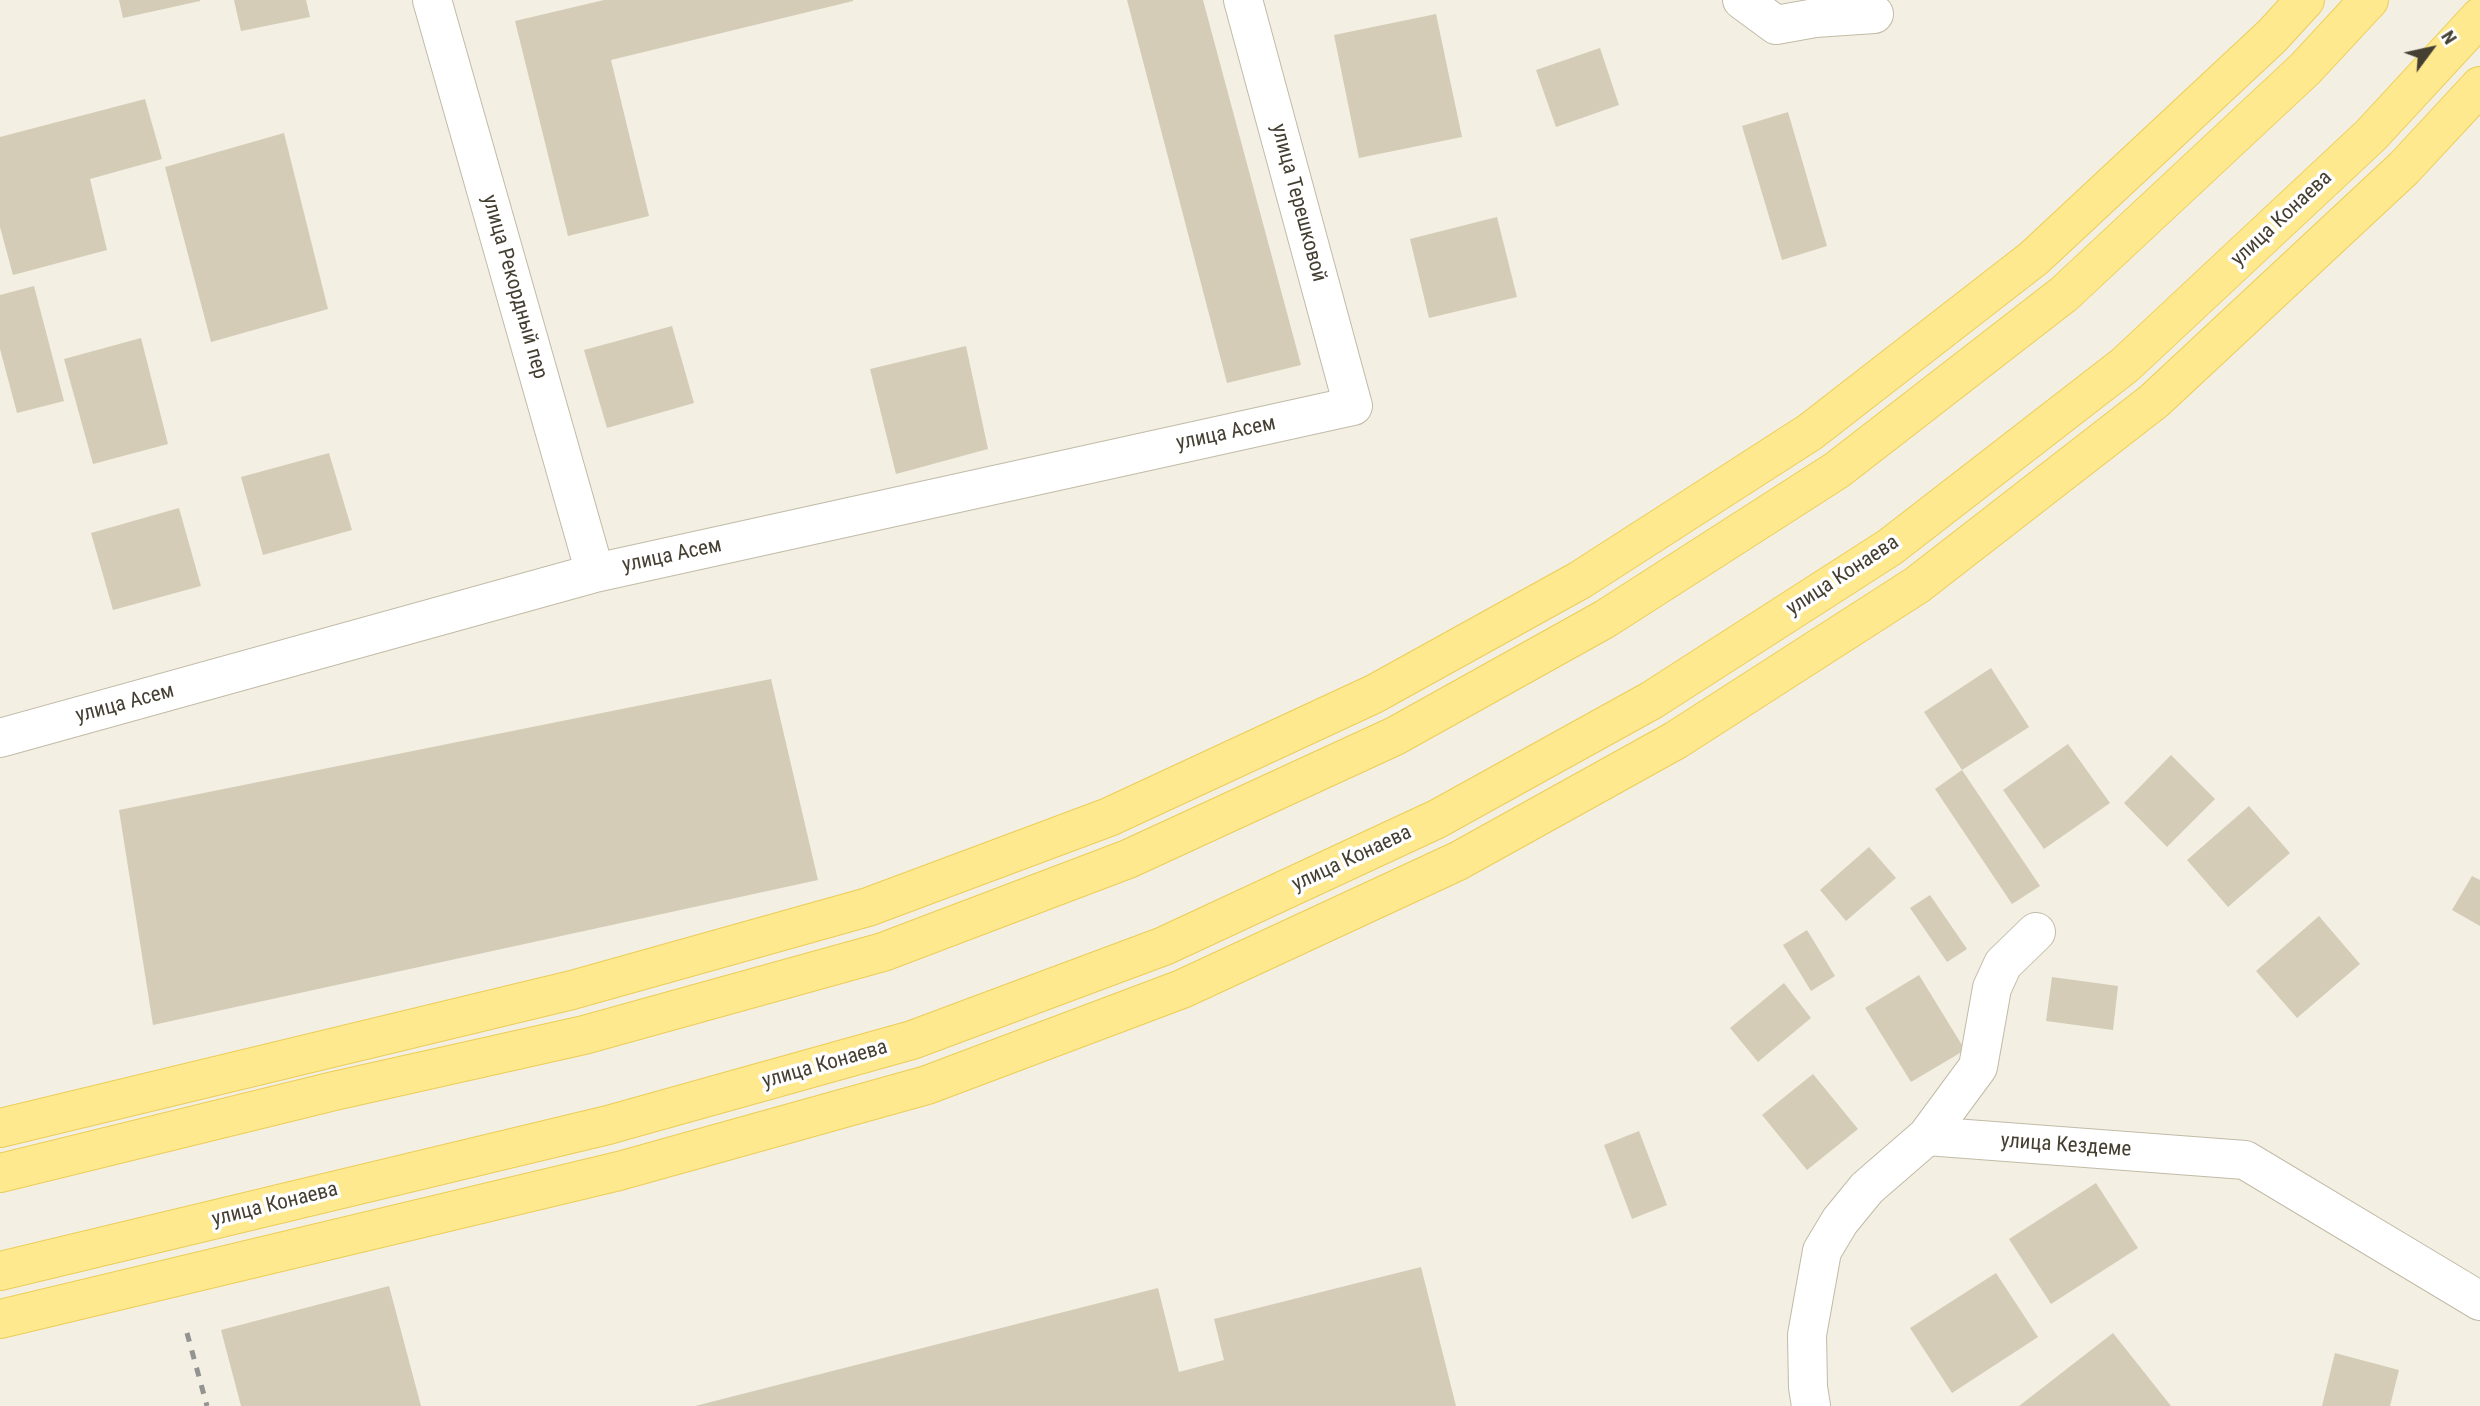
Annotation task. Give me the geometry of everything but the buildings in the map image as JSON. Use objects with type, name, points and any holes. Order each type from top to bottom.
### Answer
[{"type":"main road","points":[[0,1128],[572,990],[869,907],[1109,817],[1374,694],[1580,580],[1810,432],[2034,258],[2272,36],[2305,0]]},
{"type":"main road","points":[[0,1173],[334,1091],[584,1035],[883,952],[1128,859],[1395,736],[1605,619],[1837,470],[2064,294],[2305,69],[2369,0]]},
{"type":"main road","name":"улица Конаева","points":[[0,1271],[608,1125],[912,1040],[1164,946],[1437,819],[1652,700],[1890,547],[2124,365],[2371,135],[2480,17]]},
{"type":"main road","points":[[0,1319],[619,1171],[927,1085],[1182,989],[1458,861],[1676,740],[1917,585],[2154,401],[2404,168],[2480,86]]},
{"type":"street","name":"улица Рекордный пер","points":[[432,0],[595,573]]},
{"type":"street","name":"улица Терешковой","points":[[1243,0],[1353,406]]},
{"type":"street","points":[[1742,0],[1776,25],[1815,18],[1874,15]]},
{"type":"street","name":"улица Асем","points":[[0,738],[595,573],[1353,406]]},
{"type":"street","points":[[1811,1406],[1807,1335],[1822,1251],[1840,1221],[1867,1188],[1927,1136],[1978,1067],[1992,988],[2003,964],[2036,932]]},
{"type":"street","name":"улица Кездеме","points":[[1927,1136],[2245,1160],[2480,1301]]},
{"type":"railway","points":[[187,1333],[207,1406]]}]
